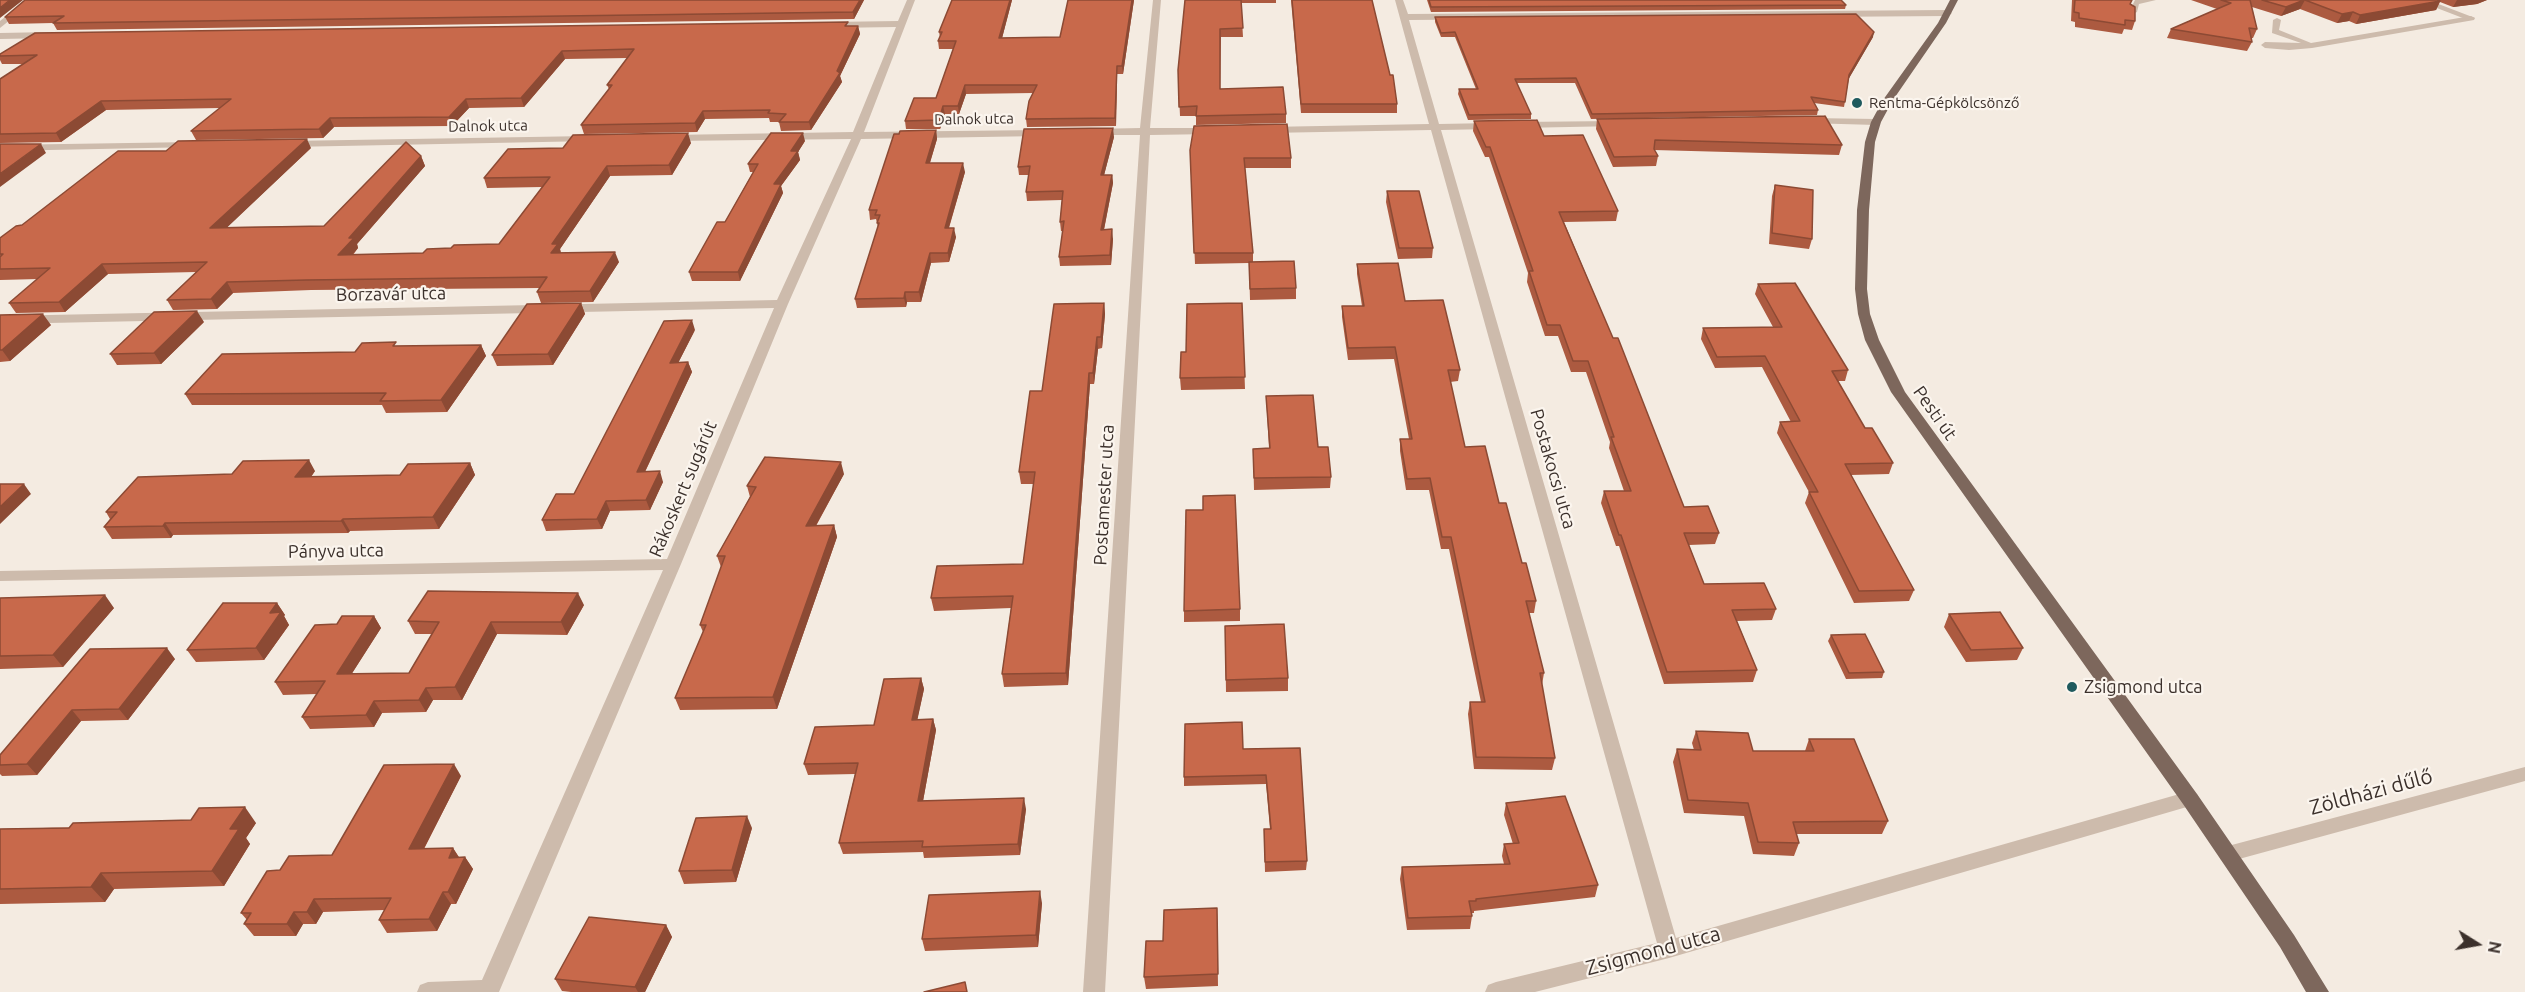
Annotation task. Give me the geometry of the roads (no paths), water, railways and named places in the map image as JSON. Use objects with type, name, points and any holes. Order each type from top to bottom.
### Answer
[{"type":"main road","name":"Pesti út","points":[[1954,0],[1948,13],[1888,100],[1876,122],[1870,142],[1866,169],[1861,289],[1864,314],[1872,340],[1898,392],[2190,799],[2288,941],[2318,992]]},
{"type":"street","points":[[0,25],[31,0]]},
{"type":"street","name":"Rákoskert sugárút","points":[[488,991],[673,564],[782,304],[857,136],[910,0]]},
{"type":"street","name":"Postamester utca","points":[[1094,992],[1145,132],[1157,0]]},
{"type":"street","name":"Postakocsi utca","points":[[1399,0],[1669,948]]},
{"type":"street","points":[[2420,0],[2471,18]]},
{"type":"street","points":[[1404,17],[1948,13]]},
{"type":"street","points":[[819,25],[902,24]]},
{"type":"street","points":[[0,36],[59,35]]},
{"type":"street","points":[[1798,121],[1876,122]]},
{"type":"street","points":[[1261,130],[1623,124]]},
{"type":"street","points":[[1085,133],[1226,130]]},
{"type":"street","name":"Dalnok utca","points":[[654,138],[1049,133]]},
{"type":"street","name":"Dalnok utca","points":[[274,144],[595,139]]},
{"type":"street","points":[[0,148],[202,145]]},
{"type":"street","name":"Borzavár utca","points":[[0,320],[782,304]]},
{"type":"street","name":"Pányva utca","points":[[0,576],[673,564]]},
{"type":"street","name":"Zöldházi dűlő","points":[[2228,855],[2525,774]]},
{"type":"street","name":"Zsigmond utca","points":[[1496,992],[1669,948],[2190,799]]},
{"type":"street","points":[[428,992],[488,991]]},
{"type":"lane","points":[[2133,12],[2136,2],[2152,0]]},
{"type":"lane","points":[[2265,45],[2312,45],[2471,18]]},
{"type":"lane","points":[[2277,20],[2275,31],[2312,45]]},
{"type":"place","name":"Rentma-Gépkölcsönző","points":[[1857,103]]},
{"type":"place","name":"Zsigmond utca","points":[[2072,687]]}]
